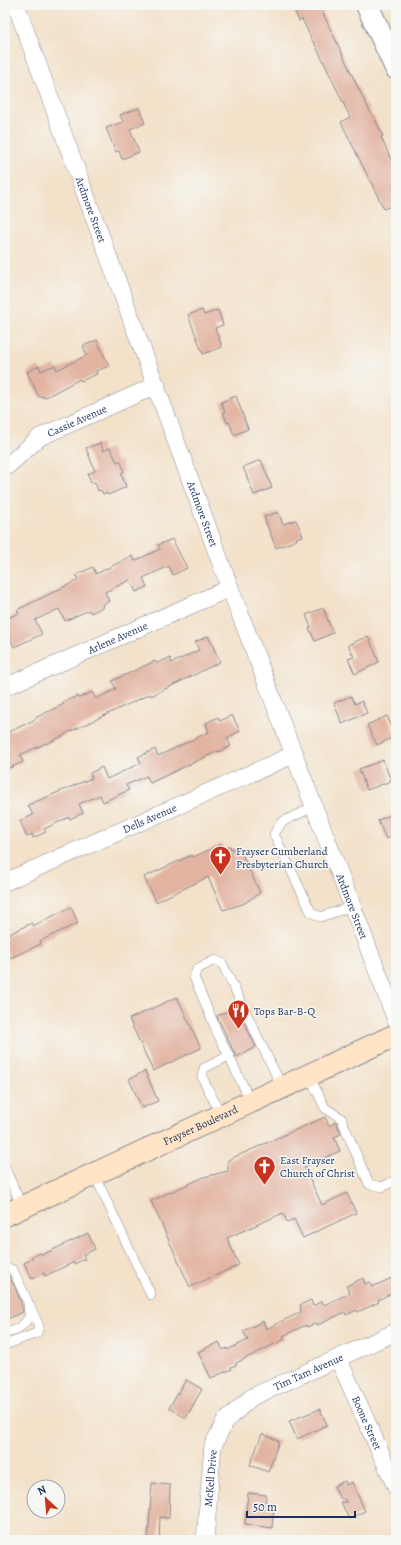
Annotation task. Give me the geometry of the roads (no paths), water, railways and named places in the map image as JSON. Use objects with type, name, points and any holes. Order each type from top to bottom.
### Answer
[{"type":"main road","name":"Frayser Boulevard","points":[[14,1211],[396,1035]]},
{"type":"street","name":"Ardmore Street","points":[[16,5],[157,385],[230,588],[396,1020]]},
{"type":"street","points":[[367,5],[396,68]]},
{"type":"street","name":"Cassie Avenue","points":[[5,468],[40,437],[157,385]]},
{"type":"street","name":"Arlene Avenue","points":[[5,687],[230,588]]},
{"type":"street","name":"Dells Avenue","points":[[5,882],[295,754]]},
{"type":"street","name":"Tim Tam Avenue","points":[[226,1420],[252,1397],[396,1332]]},
{"type":"street","name":"Boone Street","points":[[338,1358],[396,1487]]},
{"type":"street","name":"McKell Drive","points":[[205,1540],[213,1445],[226,1420]]},
{"type":"lane","points":[[314,806],[282,822],[274,834],[311,912],[320,917],[352,906]]},
{"type":"lane","points":[[250,1102],[194,977],[197,969],[215,960],[222,963],[282,1087]]},
{"type":"lane","points":[[221,1115],[202,1077],[204,1068],[229,1056]]},
{"type":"lane","points":[[309,1075],[325,1108],[340,1118],[369,1184],[382,1186],[396,1180]]},
{"type":"lane","points":[[5,1168],[14,1211]]},
{"type":"lane","points":[[94,1174],[151,1295]]},
{"type":"lane","points":[[5,1333],[13,1332],[23,1326],[30,1316],[28,1307],[22,1300],[6,1267]]},
{"type":"lane","points":[[5,1345],[37,1333],[39,1326],[13,1270],[6,1267]]},
{"type":"place","name":"Frayser Cumberland Presbyterian Church","points":[[221,876]]},
{"type":"place","name":"Tops Bar-B-Q","points":[[238,1030]]},
{"type":"place","name":"East Frayser Church of Christ","points":[[265,1186]]}]
